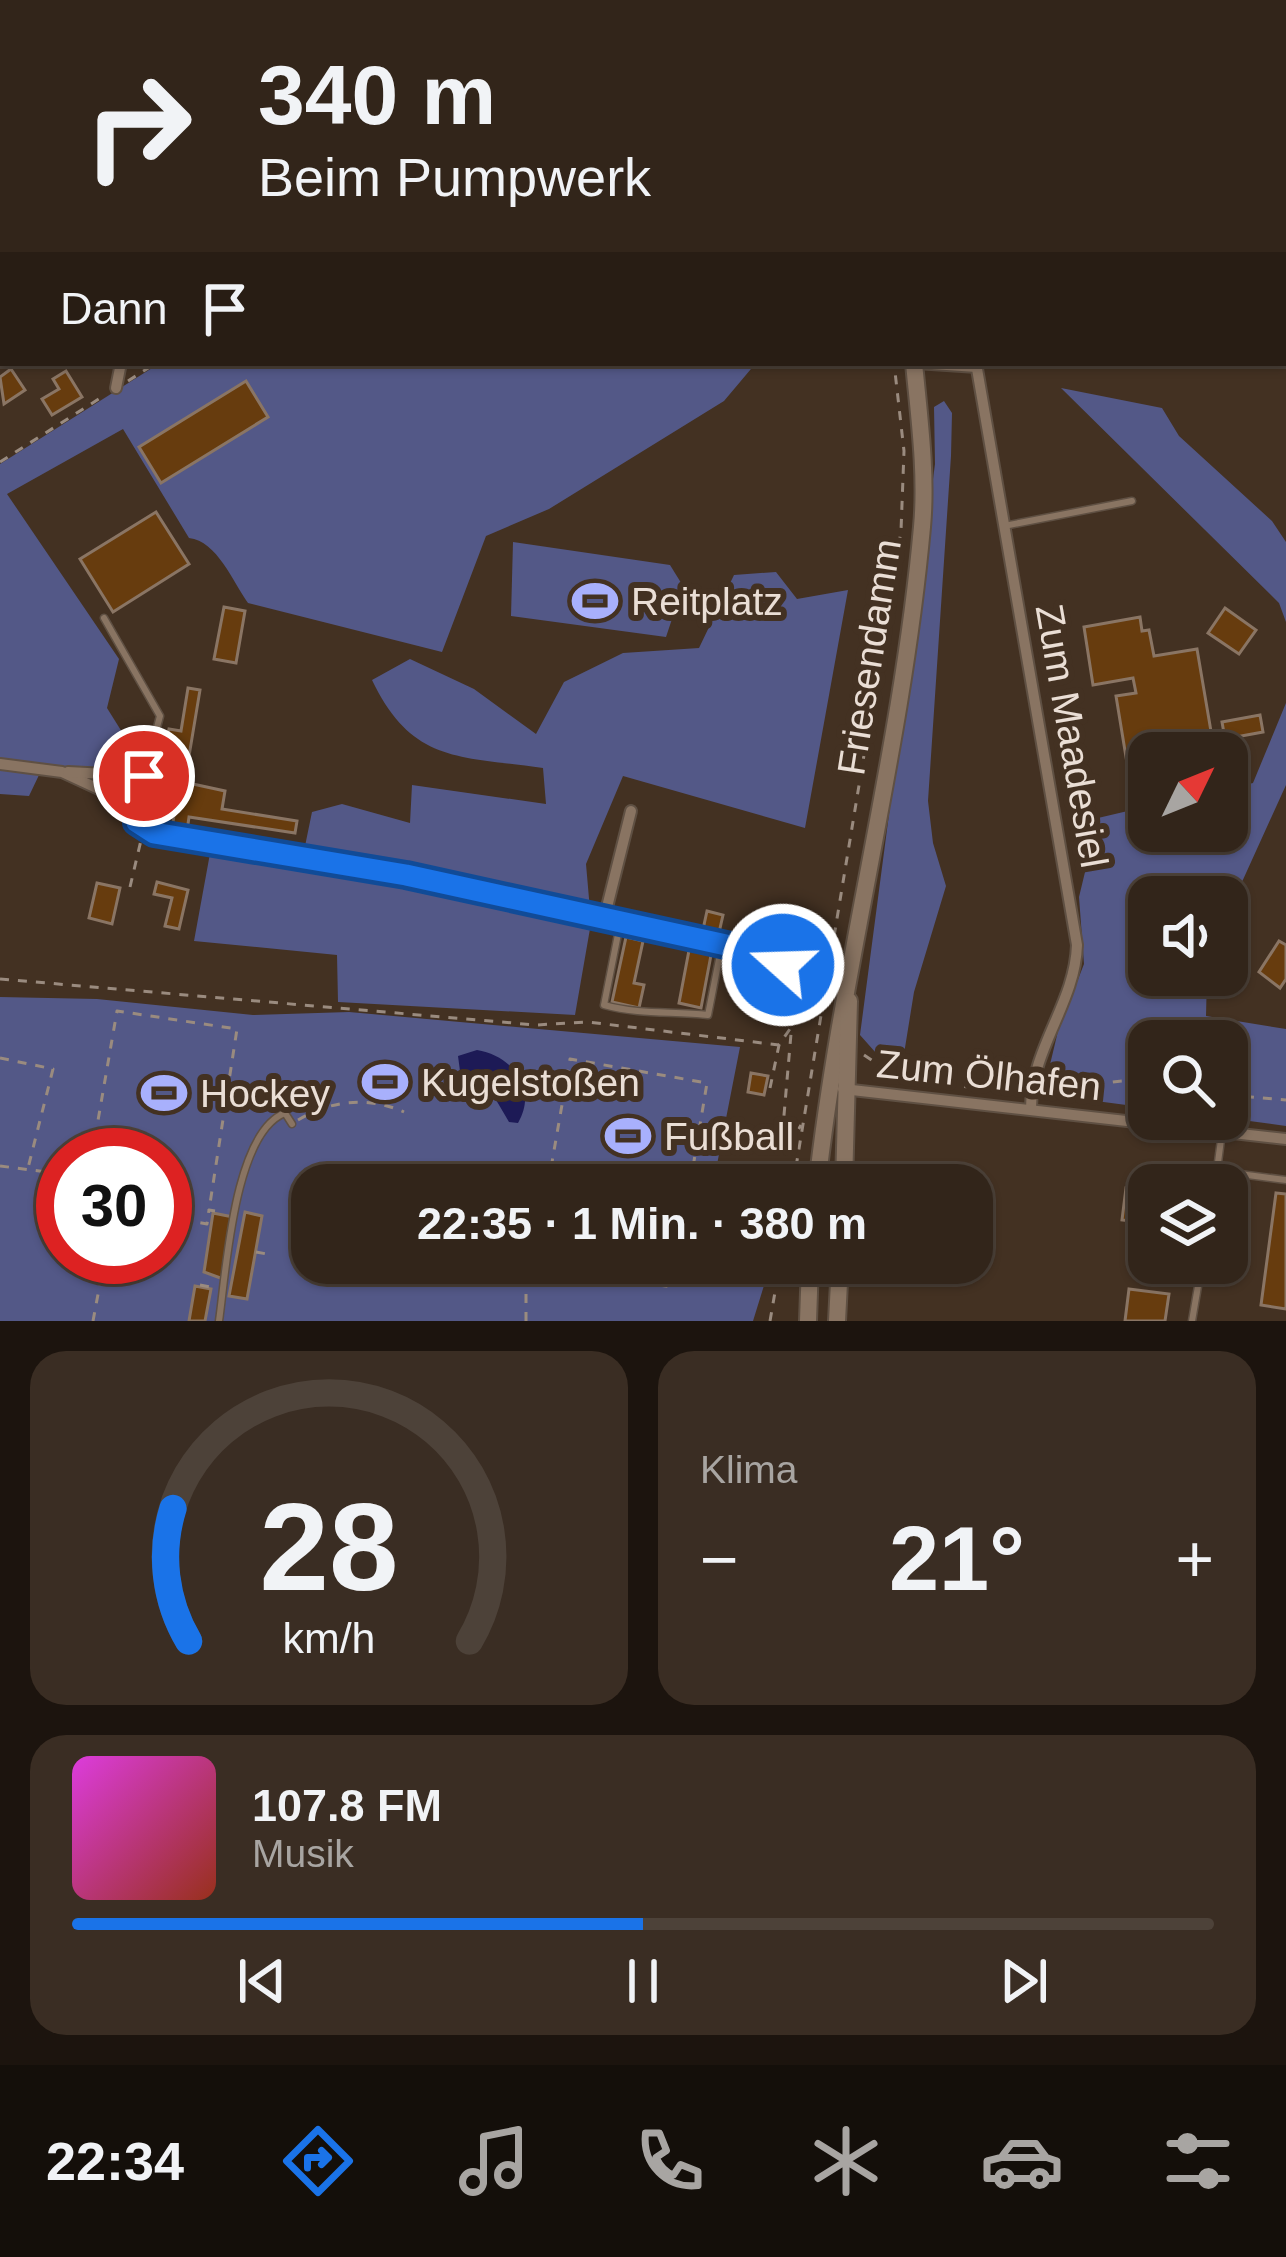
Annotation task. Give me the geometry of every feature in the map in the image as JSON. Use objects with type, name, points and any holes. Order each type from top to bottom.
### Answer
[{"type":"main road","name":"Friesendamm","points":[[819,1164],[833,1049],[892,741],[923,523],[915,366]]},
{"type":"main road","name":"Friesendamm","points":[[833,1049],[848,1090],[845,1164]]},
{"type":"main road","points":[[808,1321],[809,1284]]},
{"type":"main road","points":[[837,1321],[839,1284]]},
{"type":"street","points":[[116,388],[120,366]]},
{"type":"street","name":"Zum Maadesiel","points":[[976,366],[1077,945],[1071,987],[1040,1050],[1031,1109]]},
{"type":"street","points":[[0,764],[144,776],[140,825]]},
{"type":"street","points":[[62,772],[103,791],[140,825],[406,875],[758,952],[783,965],[793,985]]},
{"type":"street","points":[[604,920],[631,811]]},
{"type":"street","name":"Zum Ölhafen","points":[[828,1088],[1128,1120]]},
{"type":"street","name":"Zum Ölhafen","points":[[1248,1135],[1286,1139]]},
{"type":"lane","points":[[1004,526],[1132,501]]},
{"type":"lane","points":[[104,618],[160,716],[144,776]]},
{"type":"lane","points":[[620,922],[604,1005],[640,1015],[678,1011],[708,1015],[722,944]]},
{"type":"lane","points":[[219,1321],[236,1214],[259,1133],[285,1113],[292,1124]]},
{"type":"lane","points":[[1248,1175],[1286,1180]]},
{"type":"lane","points":[[1192,1321],[1198,1284]]},
{"type":"path","points":[[0,462],[151,366]]},
{"type":"path","points":[[797,1164],[804,1127],[833,1049],[901,531],[904,452],[893,366]]},
{"type":"path","points":[[130,887],[140,825]]},
{"type":"path","points":[[0,979],[536,1025],[588,1022],[779,1045]]},
{"type":"path","points":[[793,985],[795,1020],[781,1150],[789,1146],[800,1125],[804,1127]]},
{"type":"path","points":[[97,1128],[117,1010],[238,1029],[206,1223],[192,1221]]},
{"type":"path","points":[[770,1088],[779,1045],[795,1020]]},
{"type":"path","points":[[833,1049],[859,1052],[900,1079],[1031,1094],[1067,1095],[1113,1080],[1128,1081]]},
{"type":"path","points":[[0,1058],[53,1070],[27,1172]]},
{"type":"path","points":[[552,1164],[570,1059],[707,1083],[694,1164]]},
{"type":"path","points":[[1248,1097],[1286,1100]]},
{"type":"path","points":[[292,1124],[322,1108],[356,1101],[404,1112]]},
{"type":"path","points":[[0,1166],[36,1172]]},
{"type":"path","points":[[208,1210],[236,1214]]},
{"type":"path","points":[[256,1252],[266,1254]]},
{"type":"path","points":[[93,1321],[100,1284]]},
{"type":"path","points":[[526,1321],[529,1284]]},
{"type":"path","points":[[770,1321],[776,1284]]},
{"type":"path","points":[[200,1285],[209,1287]]},
{"type":"shaded area","points":[[155,366],[753,366],[724,401],[549,509],[486,536],[442,652],[248,603],[216,554],[189,538],[123,429],[7,494],[119,659],[107,708],[137,756],[136,814],[94,779],[39,775],[29,796],[0,794],[0,464]]},
{"type":"shaded area","points":[[1061,388],[1162,408],[1179,436],[1272,521],[1286,542],[1286,622],[1279,603]]},
{"type":"shaded area","points":[[944,401],[952,413],[951,456],[928,801],[933,843],[946,886],[914,992],[904,1054],[876,1053],[860,1035],[935,464],[934,407]]},
{"type":"shaded area","name":"Reitplatz","points":[[513,542],[670,565],[683,586],[666,637],[511,616]]},
{"type":"shaded area","points":[[776,572],[797,599],[848,590],[805,828],[623,776],[586,864],[590,910],[304,851],[312,812],[342,804],[410,823],[412,785],[546,804],[543,768],[463,757],[422,742],[387,707],[372,680],[410,659],[474,689],[536,734],[564,682],[623,653],[699,648],[734,575]]},
{"type":"shaded area","points":[[1286,703],[1286,785],[1245,876],[1128,876],[1128,996],[1206,996],[1206,1016],[1231,1020],[1128,1020],[1128,1105],[1043,1094],[1058,1031],[1084,964],[1079,897],[1098,818],[1128,811],[1128,852],[1248,852],[1248,784],[1253,783]]},
{"type":"shaded area","points":[[211,848],[404,880],[591,923],[575,1015],[338,1002],[337,955],[194,941]]},
{"type":"shaded area","points":[[0,997],[97,999],[253,1015],[349,1012],[740,1047],[717,1164],[291,1164],[291,1284],[764,1284],[753,1321],[0,1321]]},
{"type":"shaded area","points":[[1248,1023],[1286,1029],[1286,1126],[1248,1121]]},
{"type":"shaded area","points":[[477,1050],[501,1059],[518,1076],[525,1098],[518,1123],[509,1122],[492,1093],[460,1071],[458,1056]]},
{"type":"building","points":[[11,369],[25,390],[4,404],[0,377]]},
{"type":"building","points":[[66,371],[82,397],[52,415],[42,399],[59,389],[53,379]]},
{"type":"building","points":[[246,381],[268,417],[161,483],[139,447]]},
{"type":"building","points":[[156,512],[189,564],[113,612],[80,559]]},
{"type":"building","points":[[224,607],[245,611],[236,663],[214,659]]},
{"type":"building","points":[[1225,608],[1256,630],[1239,654],[1208,633]]},
{"type":"building","points":[[1140,617],[1142,631],[1149,630],[1154,656],[1197,649],[1211,732],[1128,732],[1127,763],[1116,696],[1136,693],[1133,678],[1093,685],[1084,627]]},
{"type":"building","points":[[188,688],[200,690],[189,756],[165,752],[169,729],[181,731]]},
{"type":"building","points":[[1260,715],[1263,732],[1224,732],[1222,722]]},
{"type":"building","points":[[179,781],[225,791],[222,809],[297,821],[295,833],[189,817],[187,831],[172,829]]},
{"type":"building","points":[[157,882],[188,890],[179,929],[165,926],[172,898],[154,894]]},
{"type":"building","points":[[97,883],[120,888],[112,924],[89,918]]},
{"type":"building","points":[[707,911],[723,915],[718,937],[702,934]]},
{"type":"building","points":[[795,916],[812,919],[806,954],[789,951]]},
{"type":"building","points":[[626,937],[643,941],[634,983],[644,985],[639,1008],[612,1002]]},
{"type":"building","points":[[1279,941],[1286,945],[1286,979],[1280,988],[1259,972]]},
{"type":"building","points":[[690,945],[712,950],[701,1008],[679,1003]]},
{"type":"building","points":[[751,1073],[768,1076],[764,1095],[748,1092]]},
{"type":"building","points":[[1126,1188],[1128,1188],[1128,1221],[1122,1220]]},
{"type":"building","points":[[1276,1193],[1286,1194],[1286,1309],[1261,1305]]},
{"type":"building","points":[[245,1212],[262,1216],[247,1299],[229,1296]]},
{"type":"building","points":[[213,1213],[233,1217],[223,1279],[204,1272]]},
{"type":"building","points":[[195,1286],[211,1289],[205,1321],[189,1321]]},
{"type":"building","points":[[1129,1289],[1169,1294],[1165,1321],[1125,1321]]},
{"type":"place","name":"Reitplatz","points":[[595,601]]},
{"type":"place","name":"Kugelstoßen","points":[[385,1082]]},
{"type":"place","name":"Hockey","points":[[164,1093]]},
{"type":"place","name":"Fußball","points":[[628,1136]]},
{"type":"route","points":[[144,776],[137,822],[154,833],[406,875],[758,952],[783,965]]}]
